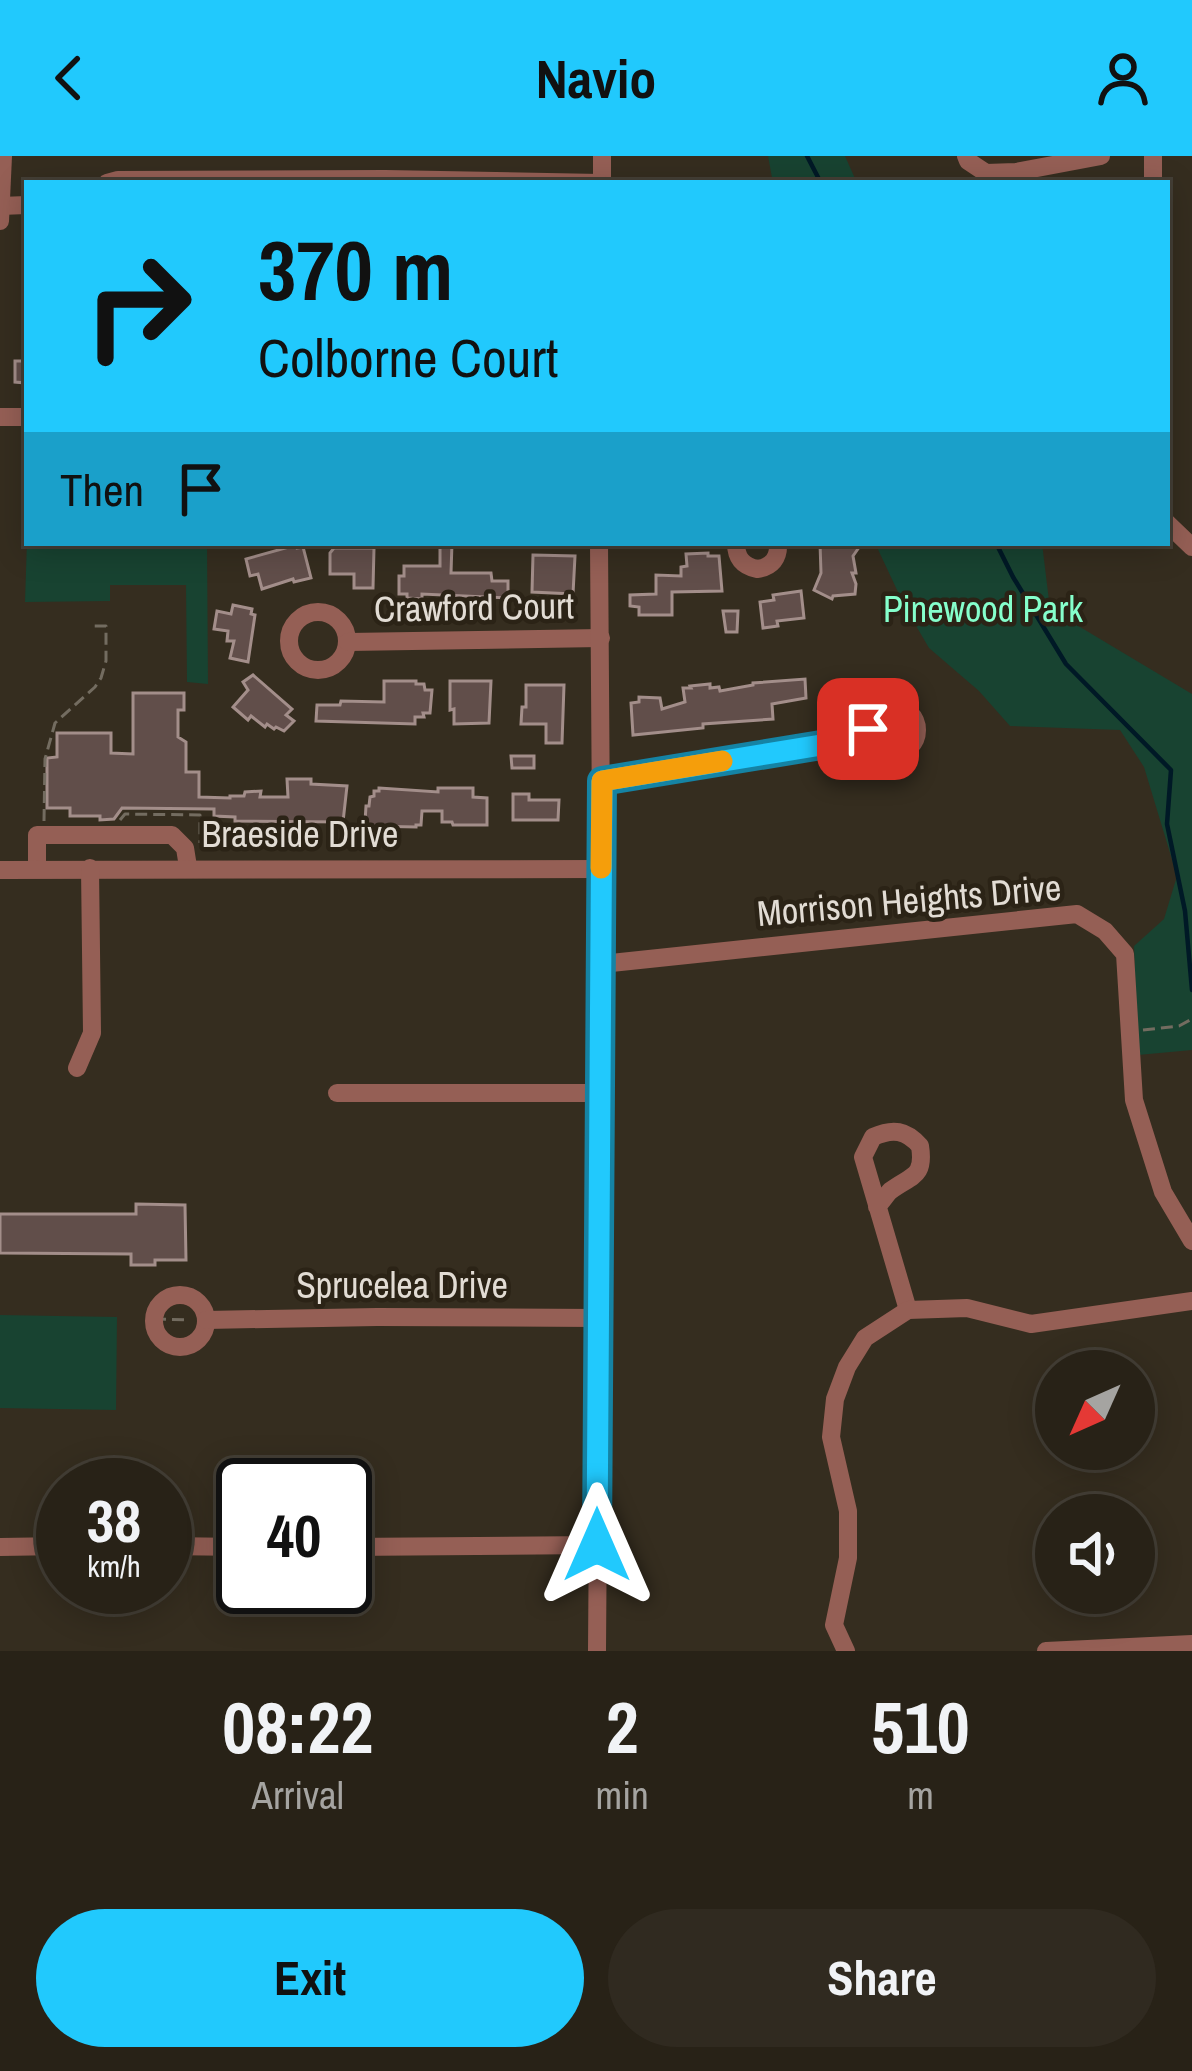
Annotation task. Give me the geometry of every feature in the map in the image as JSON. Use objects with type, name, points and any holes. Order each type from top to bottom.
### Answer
[{"type":"street","points":[[1,211],[3,156]]},
{"type":"street","points":[[386,156],[386,179]]},
{"type":"street","points":[[967,156],[986,172],[1016,172],[1102,156]]},
{"type":"street","points":[[118,180],[440,180]]},
{"type":"street","points":[[1170,526],[1192,547]]},
{"type":"street","points":[[597,1651],[602,966],[599,546]]},
{"type":"street","points":[[736,546],[743,564],[757,569],[776,559],[778,546]]},
{"type":"street","name":"Crawford Court","points":[[348,642],[601,638]]},
{"type":"street","points":[[602,781],[870,737]]},
{"type":"street","points":[[38,868],[37,835],[172,835],[185,848],[188,867]]},
{"type":"street","points":[[76,1068],[92,1033],[91,868]]},
{"type":"street","name":"Braeside Drive","points":[[0,870],[601,868]]},
{"type":"street","name":"Morrison Heights Drive","points":[[602,966],[1077,914],[1105,931],[1125,954],[1135,1100],[1163,1192],[1192,1241]]},
{"type":"street","points":[[337,1094],[599,1093]]},
{"type":"street","points":[[877,1207],[908,1310]]},
{"type":"street","name":"Sprucelea Drive","points":[[181,1295],[201,1306],[205,1330],[199,1340],[180,1347],[170,1345],[161,1339],[154,1319],[166,1300],[181,1295]]},
{"type":"street","points":[[846,1651],[834,1624],[848,1558],[848,1511],[831,1437],[847,1366],[865,1338],[908,1310],[967,1308],[1030,1324],[1192,1301]]},
{"type":"street","name":"Sprucelea Drive","points":[[206,1320],[599,1318]]},
{"type":"street","points":[[372,1547],[597,1545]]},
{"type":"street","points":[[0,1547],[36,1546]]},
{"type":"street","points":[[1046,1651],[1192,1644]]},
{"type":"path","points":[[55,821],[44,821],[44,759],[56,723],[95,687],[105,670],[106,626],[92,626]]},
{"type":"path","points":[[115,821],[125,814],[200,815],[200,848]]},
{"type":"path","points":[[1129,1029],[1179,1026],[1192,1019]]},
{"type":"path","points":[[154,1319],[206,1320]]},
{"type":"green space","points":[[768,156],[845,156],[856,180],[772,180]]},
{"type":"green space","points":[[27,546],[207,546],[208,684],[187,682],[186,585],[110,585],[110,601],[25,602]]},
{"type":"green space","name":"Pinewood Park","points":[[876,546],[1042,546],[1050,609],[1192,694],[1192,1050],[1138,1055],[1134,946],[1164,919],[1177,876],[1144,767],[1120,730],[1010,726],[979,691],[929,648]]},
{"type":"green space","points":[[0,1315],[117,1317],[116,1410],[0,1408]]},
{"type":"building","points":[[15,361],[24,361],[24,383],[15,382]]},
{"type":"building","points":[[440,546],[452,546],[451,573],[491,573],[492,581],[508,581],[508,598],[422,594],[422,599],[399,594],[404,566],[440,566]]},
{"type":"building","points":[[820,546],[860,546],[853,556],[855,594],[832,599],[814,590],[821,573]]},
{"type":"building","points":[[303,547],[311,578],[262,589],[258,574],[250,576],[246,559]]},
{"type":"building","points":[[334,548],[374,548],[373,588],[354,588],[354,574],[330,574]]},
{"type":"building","points":[[686,554],[719,556],[722,591],[672,592],[672,615],[639,615],[639,607],[630,606],[630,595],[656,594],[656,575],[681,576],[681,567],[687,566]]},
{"type":"building","points":[[533,555],[575,556],[573,594],[532,592]]},
{"type":"building","points":[[801,591],[804,618],[763,628],[760,602]]},
{"type":"building","points":[[233,605],[252,609],[255,615],[248,662],[230,658],[234,641],[227,641],[228,631],[214,629],[217,611],[231,614]]},
{"type":"building","points":[[723,611],[738,611],[737,632],[726,632]]},
{"type":"building","points":[[253,675],[292,709],[286,715],[294,721],[284,731],[265,727],[251,716],[248,720],[233,707],[248,690],[243,682]]},
{"type":"building","points":[[805,679],[806,698],[772,704],[773,719],[633,735],[631,703],[639,702],[639,697],[660,698],[662,709],[685,702],[683,688],[690,686],[710,684],[720,691]]},
{"type":"building","points":[[384,681],[424,684],[425,690],[432,690],[430,713],[415,717],[415,724],[316,721],[317,705],[384,702]]},
{"type":"building","points":[[450,681],[491,681],[489,723],[454,724]]},
{"type":"building","points":[[526,685],[564,685],[562,743],[546,743],[546,724],[521,724]]},
{"type":"building","points":[[133,693],[184,693],[184,710],[178,710],[178,737],[186,742],[186,772],[199,772],[199,797],[230,798],[261,791],[260,797],[288,797],[287,779],[311,779],[311,784],[347,786],[343,822],[235,821],[235,817],[214,816],[214,809],[122,808],[114,819],[100,820],[100,816],[70,816],[70,808],[47,808],[47,758],[57,757],[57,733],[111,733],[111,753],[133,754]]},
{"type":"building","points":[[511,756],[534,756],[534,768],[512,768]]},
{"type":"building","points":[[379,788],[438,792],[438,788],[473,788],[473,797],[487,798],[487,825],[453,825],[442,822],[442,811],[422,811],[421,825],[416,827],[368,826],[366,806]]},
{"type":"building","points":[[513,794],[529,794],[529,800],[559,800],[558,820],[513,820]]},
{"type":"building","points":[[136,1204],[185,1205],[186,1260],[131,1265],[131,1254],[0,1253],[0,1214],[136,1214]]},
{"type":"waterway","points":[[807,156],[819,180]]},
{"type":"waterway","points":[[998,546],[1066,664],[1171,770],[1167,824],[1185,911],[1192,990]]},
{"type":"slow traffic","points":[[601,868],[602,781],[722,761]]},
{"type":"route","points":[[597,1545],[602,781],[870,737],[868,729]]}]
